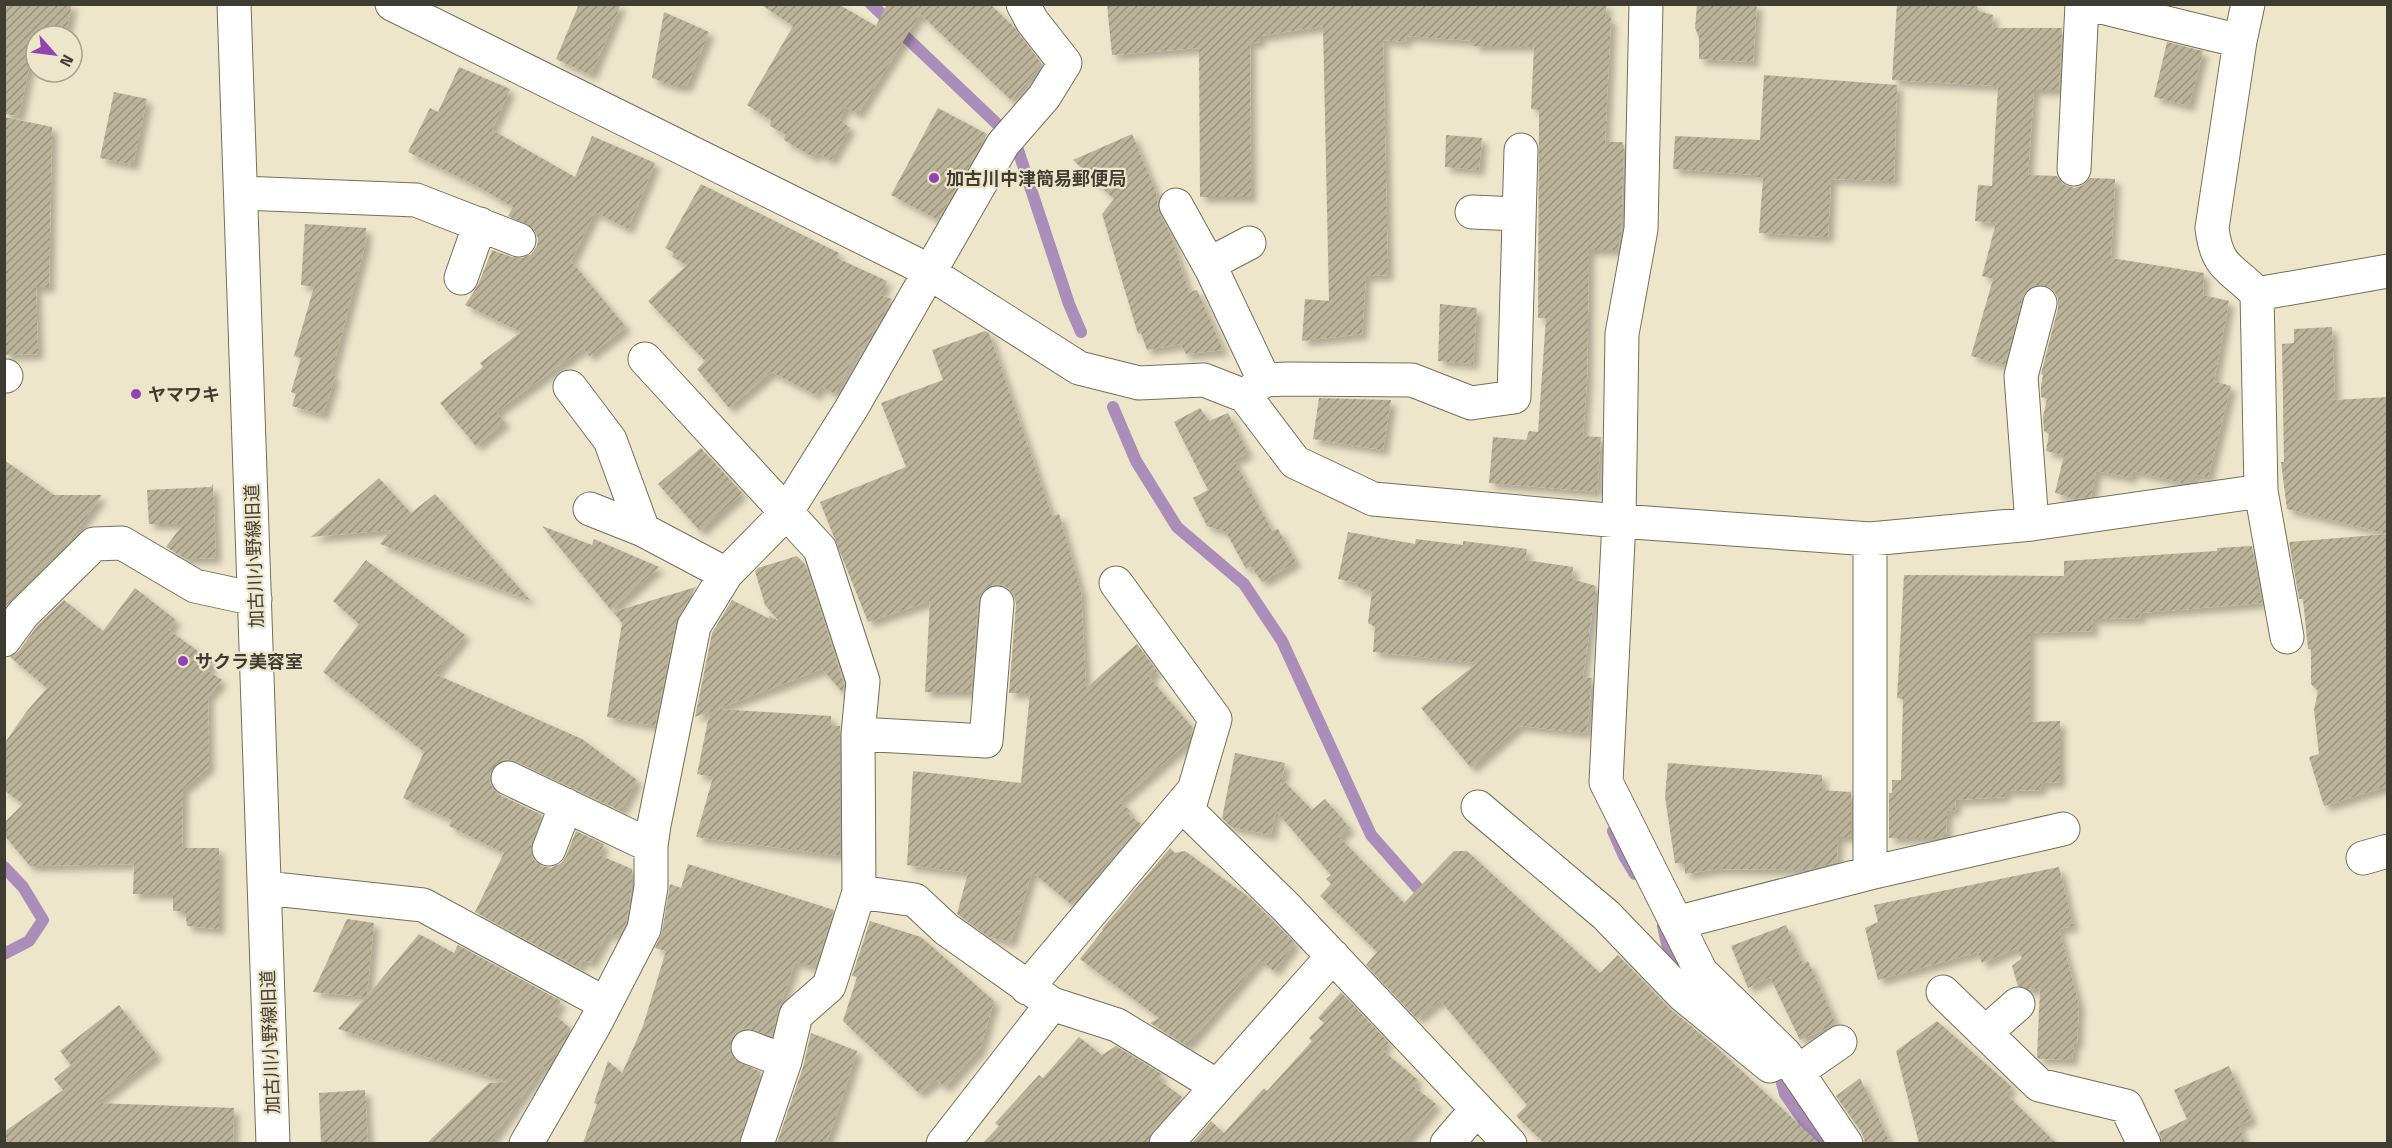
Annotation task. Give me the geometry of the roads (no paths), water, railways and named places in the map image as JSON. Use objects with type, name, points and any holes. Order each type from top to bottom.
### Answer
[{"type":"street","name":"加古川小野線旧道","points":[[234,4],[273,1143]]},
{"type":"street","points":[[392,4],[914,263],[1079,368],[1139,383],[1204,380],[1254,388],[1412,380],[1471,403],[1514,397],[1521,150]]},
{"type":"street","points":[[526,1143],[595,1024],[644,929],[651,887],[651,846],[694,626],[726,574],[785,514],[851,409],[1010,136],[1044,97],[1065,63],[1032,21],[1023,4]]},
{"type":"street","points":[[1646,4],[1641,229],[1622,334],[1619,521],[1606,782],[1701,972],[1791,1063],[1846,1143]]},
{"type":"street","points":[[2074,169],[2082,4]]},
{"type":"street","points":[[2089,4],[2240,41]]},
{"type":"street","points":[[2248,4],[2240,41],[2212,228],[2214,248],[2225,267],[2257,294],[2261,491],[2287,637]]},
{"type":"street","points":[[242,193],[416,200],[519,240]]},
{"type":"street","points":[[1176,205],[1209,264],[1254,388],[1294,462],[1373,499],[1619,521],[1870,539],[2032,524],[2261,491]]},
{"type":"street","points":[[1472,212],[1519,214]]},
{"type":"street","points":[[461,278],[480,224]]},
{"type":"street","points":[[1209,264],[1249,243]]},
{"type":"street","points":[[2257,294],[2388,271]]},
{"type":"street","points":[[2032,524],[2021,376],[2040,303]]},
{"type":"street","points":[[645,359],[819,549],[863,681],[858,734],[859,892],[829,986],[796,1015],[785,1060],[756,1143]]},
{"type":"street","points":[[570,387],[610,440],[643,530]]},
{"type":"street","points":[[590,509],[643,530],[726,574]]},
{"type":"street","points":[[1870,539],[1870,873]]},
{"type":"street","points":[[4,640],[23,614],[94,544],[122,543],[195,586],[255,599]]},
{"type":"street","points":[[1116,583],[1215,719],[1188,812],[1286,907],[1510,1143]]},
{"type":"street","points":[[858,734],[986,741],[997,603]]},
{"type":"street","points":[[508,778],[651,846]]},
{"type":"street","points":[[943,1143],[1039,996],[1194,790]]},
{"type":"street","points":[[549,849],[566,805]]},
{"type":"street","points":[[1478,807],[1606,915],[1683,995],[1770,1066],[1791,1063],[1840,1042]]},
{"type":"street","points":[[1676,923],[1870,873],[2062,829]]},
{"type":"street","points":[[265,888],[423,905],[604,1003]]},
{"type":"street","points":[[859,892],[915,900],[946,929],[1039,996],[1117,1025],[1217,1086]]},
{"type":"street","points":[[1166,1143],[1333,956]]},
{"type":"street","points":[[1943,992],[2039,1085],[2126,1106],[2144,1143]]},
{"type":"street","points":[[1985,1033],[2018,1004]]},
{"type":"street","points":[[748,1047],[785,1060]]},
{"type":"street","points":[[1447,1143],[1477,1109]]},
{"type":"waterway","points":[[871,4],[1015,141],[1069,304],[1081,332]]},
{"type":"waterway","points":[[1113,407],[1136,461],[1177,527],[1244,584],[1282,641],[1371,835],[1429,901]]},
{"type":"waterway","points":[[1613,831],[1635,874]]},
{"type":"waterway","points":[[4,867],[23,887],[43,920],[29,941],[4,954]]},
{"type":"waterway","points":[[1663,926],[1673,971]]},
{"type":"waterway","points":[[1779,1072],[1785,1094],[1820,1144]]},
{"type":"place","name":"加古川中津簡易郵便局","points":[[934,178]]},
{"type":"place","name":"ヤマワキ","points":[[136,394]]},
{"type":"place","name":"サクラ美容室","points":[[183,661]]}]
